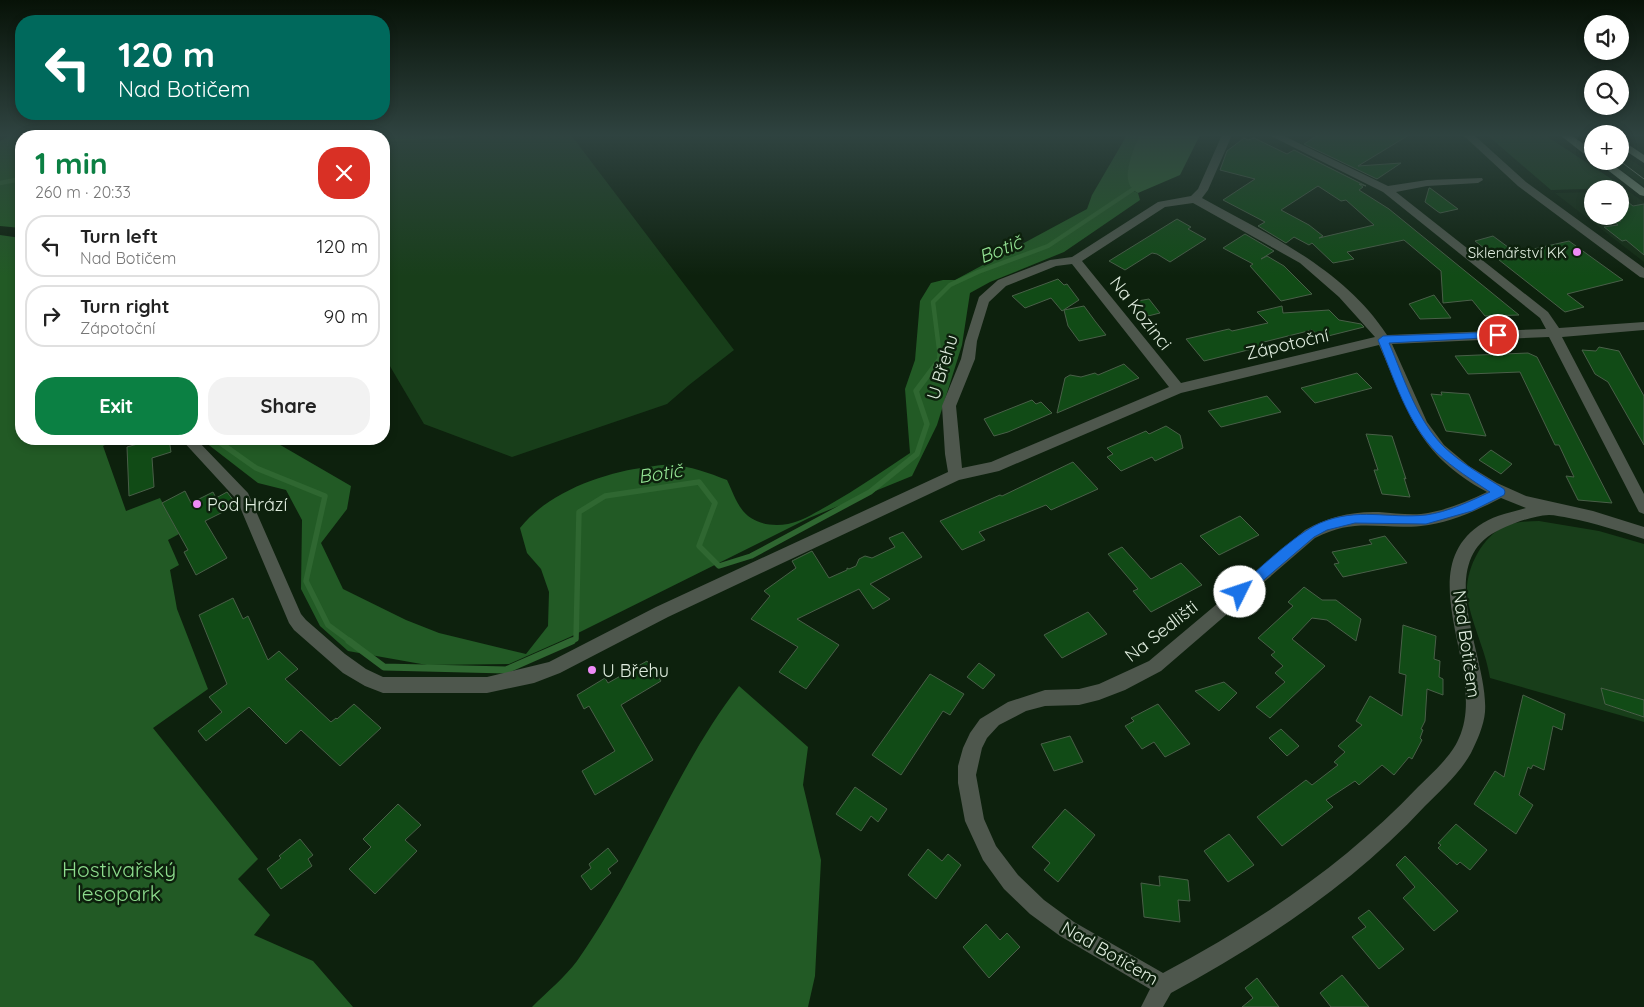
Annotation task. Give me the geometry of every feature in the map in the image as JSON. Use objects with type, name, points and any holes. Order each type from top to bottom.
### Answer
[{"type":"main road","points":[[1629,182],[1644,193]]},
{"type":"street","points":[[1206,182],[1203,190],[1195,199],[1295,254],[1309,264],[1366,319],[1383,340],[1409,402],[1426,432],[1439,449],[1454,462],[1500,492],[1550,509],[1591,517],[1644,533]]},
{"type":"street","points":[[1371,182],[1387,190],[1538,310],[1550,322],[1559,347],[1644,508]]},
{"type":"street","points":[[1387,190],[1444,182]]},
{"type":"street","points":[[1520,182],[1644,274]]},
{"type":"street","name":"U Břehu","points":[[956,475],[952,454],[949,406],[968,359],[971,341],[983,300],[1002,283],[1054,263],[1076,260],[1097,244],[1162,204],[1195,199]]},
{"type":"street","name":"Na Kozinci","points":[[1076,260],[1178,389]]},
{"type":"street","name":"Zápotoční","points":[[956,475],[994,467],[1178,389],[1383,340],[1644,326]]},
{"type":"street","points":[[194,445],[243,497],[292,611],[300,625],[359,674],[376,683],[395,686],[487,686],[534,675],[554,668],[662,612],[956,475]]},
{"type":"street","name":"Na Sedlišti","points":[[976,827],[968,801],[966,775],[972,752],[980,733],[992,720],[1029,701],[1053,697],[1080,697],[1139,676],[1156,666],[1310,534],[1324,527],[1355,518],[1426,520],[1468,508],[1500,492]]},
{"type":"street","name":"Nad Botičem","points":[[976,827],[991,855],[1010,882],[1041,911],[1075,936],[1162,985],[1230,949],[1320,888],[1408,812],[1464,748],[1476,718],[1474,673],[1460,612],[1457,580],[1463,556],[1472,541],[1486,527],[1503,519],[1524,513],[1550,509]]},
{"type":"street","points":[[1152,1007],[1162,985]]},
{"type":"shaded area","points":[[390,182],[607,182],[734,350],[667,404],[512,457],[424,424],[390,366]]},
{"type":"shaded area","points":[[1129,182],[1164,182],[1138,193]]},
{"type":"shaded area","points":[[1542,182],[1584,182],[1584,189],[1551,190]]},
{"type":"shaded area","points":[[1584,192],[1584,215],[1555,193]]},
{"type":"shaded area","points":[[1629,192],[1644,202],[1644,262],[1596,225],[1629,225]]},
{"type":"shaded area","points":[[1539,521],[1599,531],[1644,544],[1644,700],[1602,688],[1605,704],[1644,717],[1644,722],[1490,678],[1468,603],[1467,583],[1469,574],[1477,554],[1497,531],[1513,524]]},
{"type":"green space","points":[[0,182],[15,182],[15,227],[0,226]]},
{"type":"green space","points":[[1100,182],[1130,182],[1132,190],[1138,193],[1140,200],[1064,252],[990,282],[970,293],[962,345],[937,425],[912,476],[809,518],[570,637],[509,664],[427,665],[348,651],[320,626],[301,589],[302,520],[286,490],[258,483],[209,445],[280,445],[351,486],[347,509],[321,543],[343,589],[406,620],[439,633],[526,654],[548,626],[549,592],[541,569],[527,553],[520,528],[532,515],[561,494],[596,479],[631,470],[663,465],[692,468],[727,480],[736,501],[746,515],[760,522],[773,525],[788,524],[799,521],[829,505],[910,453],[905,389],[915,360],[920,301],[931,283],[955,280],[1087,209]]},
{"type":"green space","name":"Hostivařský lesopark","points":[[0,235],[15,237],[15,445],[105,445],[103,446],[126,511],[160,498],[179,534],[168,540],[179,565],[170,570],[177,609],[208,689],[153,728],[258,859],[238,879],[270,915],[254,935],[313,961],[353,1007],[0,1007]]},
{"type":"green space","points":[[739,686],[808,747],[803,785],[821,860],[815,976],[808,1007],[532,1007],[572,967],[599,928],[695,752]]},
{"type":"building","points":[[1250,182],[1358,182],[1366,186],[1359,184],[1363,187],[1359,190],[1389,209],[1519,315],[1485,316],[1472,300],[1443,303],[1441,271],[1404,240],[1347,252],[1354,259],[1333,263],[1312,243],[1309,245],[1294,237],[1286,243],[1258,226],[1265,222],[1223,200]],"holes":[[[1318,186],[1341,201],[1346,200],[1374,225],[1319,238],[1323,236],[1309,225],[1281,210]]]},
{"type":"building","points":[[1429,188],[1458,209],[1440,213],[1437,211],[1425,202]]},
{"type":"building","points":[[1629,203],[1633,206],[1644,204],[1644,255],[1626,240],[1622,241],[1604,227],[1629,225]]},
{"type":"building","points":[[1177,219],[1191,227],[1188,229],[1206,239],[1170,262],[1152,253],[1125,270],[1109,261]]},
{"type":"building","points":[[1245,234],[1274,251],[1261,259],[1267,256],[1284,266],[1312,294],[1281,301],[1250,266],[1253,264],[1223,248]]},
{"type":"building","points":[[1493,236],[1516,253],[1569,241],[1623,280],[1567,294],[1584,307],[1565,312],[1475,241]]},
{"type":"building","points":[[1058,279],[1064,285],[1067,284],[1079,300],[1062,311],[1051,298],[1025,308],[1012,296]]},
{"type":"building","points":[[1434,295],[1451,318],[1420,319],[1409,304]]},
{"type":"building","points":[[1149,299],[1160,313],[1144,317],[1132,302]]},
{"type":"building","points":[[1084,306],[1106,335],[1079,341],[1068,326],[1064,310]]},
{"type":"building","points":[[1282,306],[1283,313],[1329,310],[1339,320],[1361,324],[1364,327],[1324,337],[1312,330],[1260,343],[1264,346],[1204,361],[1186,339],[1229,329],[1232,331],[1268,323],[1257,312]]},
{"type":"building","points":[[1599,347],[1619,351],[1644,396],[1644,445],[1608,382],[1595,374],[1582,350],[1596,351]]},
{"type":"building","points":[[1528,353],[1537,357],[1612,503],[1578,500],[1566,476],[1574,477],[1559,445],[1555,445],[1520,372],[1468,374],[1455,356]]},
{"type":"building","points":[[1124,364],[1139,378],[1057,413],[1065,378],[1070,375],[1081,377],[1095,373],[1098,375]]},
{"type":"building","points":[[1357,373],[1372,388],[1315,403],[1301,388]]},
{"type":"building","points":[[1441,392],[1469,394],[1486,436],[1446,431],[1431,394],[1442,395]]},
{"type":"building","points":[[1267,396],[1281,412],[1221,427],[1208,411]]},
{"type":"building","points":[[1032,400],[1036,404],[1041,402],[1052,413],[994,436],[984,419]]},
{"type":"building","points":[[1166,426],[1180,435],[1183,448],[1155,461],[1152,457],[1121,471],[1107,457],[1113,454],[1107,448],[1146,431],[1149,434]]},
{"type":"building","points":[[1366,434],[1392,436],[1410,497],[1382,494],[1374,470],[1378,470]]},
{"type":"building","points":[[134,445],[170,445],[171,452],[152,458],[154,487],[129,496],[127,447]]},
{"type":"building","points":[[1491,450],[1512,464],[1501,474],[1479,460]]},
{"type":"building","points":[[1073,462],[1098,489],[1051,510],[1046,505],[979,532],[985,540],[962,550],[940,521],[1000,495],[1002,496]]},
{"type":"building","points":[[185,491],[191,503],[213,492],[216,498],[227,492],[237,505],[205,521],[227,558],[196,575],[184,552],[188,550],[162,503]]},
{"type":"building","points":[[1240,516],[1259,535],[1219,555],[1200,536]]},
{"type":"building","points":[[903,532],[922,557],[870,584],[890,599],[873,609],[859,589],[797,619],[839,645],[806,689],[779,672],[798,647],[751,619],[770,596],[764,591],[796,568],[792,561],[812,551],[829,578],[847,570],[847,568],[856,566],[859,559],[865,556],[872,558],[895,547],[889,538]]},
{"type":"building","points":[[1385,536],[1407,563],[1343,577],[1334,564],[1339,563],[1332,552],[1372,544],[1369,540]]},
{"type":"building","points":[[1122,547],[1151,579],[1181,563],[1202,585],[1151,612],[1133,591],[1138,589],[1108,554]]},
{"type":"building","points":[[1304,587],[1322,600],[1336,600],[1361,619],[1356,641],[1327,620],[1312,618],[1292,639],[1325,666],[1270,718],[1256,707],[1285,682],[1275,673],[1283,666],[1271,655],[1275,652],[1258,638],[1293,606],[1288,602]]},
{"type":"building","points":[[233,598],[243,619],[248,616],[268,660],[279,651],[298,669],[285,679],[331,722],[354,704],[381,728],[340,766],[301,730],[286,744],[249,707],[206,741],[198,731],[222,712],[209,697],[227,684],[199,615]]},
{"type":"building","points":[[1088,612],[1107,634],[1062,658],[1044,635]]},
{"type":"building","points":[[1403,625],[1436,636],[1434,659],[1440,661],[1439,677],[1443,679],[1443,695],[1427,689],[1425,721],[1421,729],[1423,730],[1420,738],[1422,740],[1412,759],[1409,757],[1394,775],[1382,765],[1359,785],[1355,781],[1326,800],[1333,807],[1282,846],[1257,817],[1306,780],[1312,785],[1338,765],[1334,762],[1345,752],[1338,746],[1362,725],[1356,721],[1370,696],[1402,716],[1406,675],[1399,673]]},
{"type":"building","points":[[647,661],[661,681],[621,705],[653,760],[595,795],[582,771],[615,751],[589,706],[584,709],[577,695],[605,678],[608,683]]},
{"type":"building","points":[[979,663],[995,675],[983,689],[967,677]]},
{"type":"building","points":[[930,674],[964,694],[950,715],[943,711],[901,775],[872,755]]},
{"type":"building","points":[[1224,682],[1237,693],[1219,711],[1195,691]]},
{"type":"building","points":[[1601,688],[1644,700],[1644,717],[1605,704]]},
{"type":"building","points":[[1523,695],[1565,714],[1562,730],[1553,726],[1544,770],[1533,765],[1531,769],[1528,767],[1519,795],[1533,805],[1516,834],[1474,804],[1495,771],[1504,777]]},
{"type":"building","points":[[1158,704],[1190,744],[1165,757],[1154,742],[1142,749],[1125,726],[1134,721],[1131,718]]},
{"type":"building","points":[[1281,729],[1299,746],[1287,756],[1269,738]]},
{"type":"building","points":[[1070,736],[1083,762],[1054,771],[1041,744]]},
{"type":"building","points":[[855,787],[887,809],[878,822],[871,816],[861,831],[836,814]]},
{"type":"building","points":[[398,804],[421,825],[405,840],[417,851],[375,894],[349,869],[371,847],[363,839]]},
{"type":"building","points":[[1065,809],[1095,835],[1058,882],[1044,870],[1050,863],[1032,847]]},
{"type":"building","points":[[1456,824],[1487,850],[1470,870],[1460,862],[1457,865],[1438,848],[1441,845],[1438,843]]},
{"type":"building","points":[[1229,834],[1254,865],[1228,882],[1204,851]]},
{"type":"building","points":[[300,839],[313,855],[308,859],[312,866],[281,889],[267,869],[281,858],[279,856]]},
{"type":"building","points":[[608,848],[618,861],[608,869],[611,873],[591,890],[581,876],[591,868],[589,864]]},
{"type":"building","points":[[928,849],[942,861],[948,854],[961,865],[936,899],[908,875]]},
{"type":"building","points":[[1405,856],[1458,911],[1434,931],[1403,898],[1415,887],[1396,865]]},
{"type":"building","points":[[1159,876],[1188,880],[1190,901],[1178,900],[1180,922],[1144,917],[1141,883],[1160,886]]},
{"type":"building","points":[[1369,910],[1404,949],[1379,969],[1352,937],[1366,927],[1358,918]]},
{"type":"building","points":[[986,924],[1000,940],[1007,933],[1020,947],[989,978],[963,947]]},
{"type":"building","points":[[1342,975],[1369,1007],[1331,1007],[1320,993]]},
{"type":"building","points":[[1257,978],[1279,1007],[1242,1007],[1253,998],[1245,988]]},
{"type":"waterway","name":"Botič","points":[[0,183],[5,182]]},
{"type":"waterway","name":"Botič","points":[[940,357],[933,302],[950,285],[978,272],[1048,246],[1138,186]]},
{"type":"waterway","name":"Botič","points":[[569,642],[576,639],[579,512],[605,496],[699,482],[715,503],[699,546],[719,566],[751,556],[870,492],[917,454],[927,424],[916,391],[940,357]]},
{"type":"waterway","name":"Botič","points":[[223,445],[256,468],[325,496],[306,581],[328,625],[351,642]]},
{"type":"waterway","name":"Botič","points":[[349,641],[384,667],[506,670],[572,641]]},
{"type":"place","name":"Sklenářství KK","points":[[1577,252]]},
{"type":"place","name":"Pod Hrází","points":[[197,504]]},
{"type":"place","name":"U Břehu","points":[[592,670]]},
{"type":"route","points":[[1240,592],[1310,534],[1324,527],[1355,518],[1426,520],[1446,516],[1468,508],[1500,492],[1472,476],[1439,449],[1418,420],[1383,340],[1498,335]]}]
